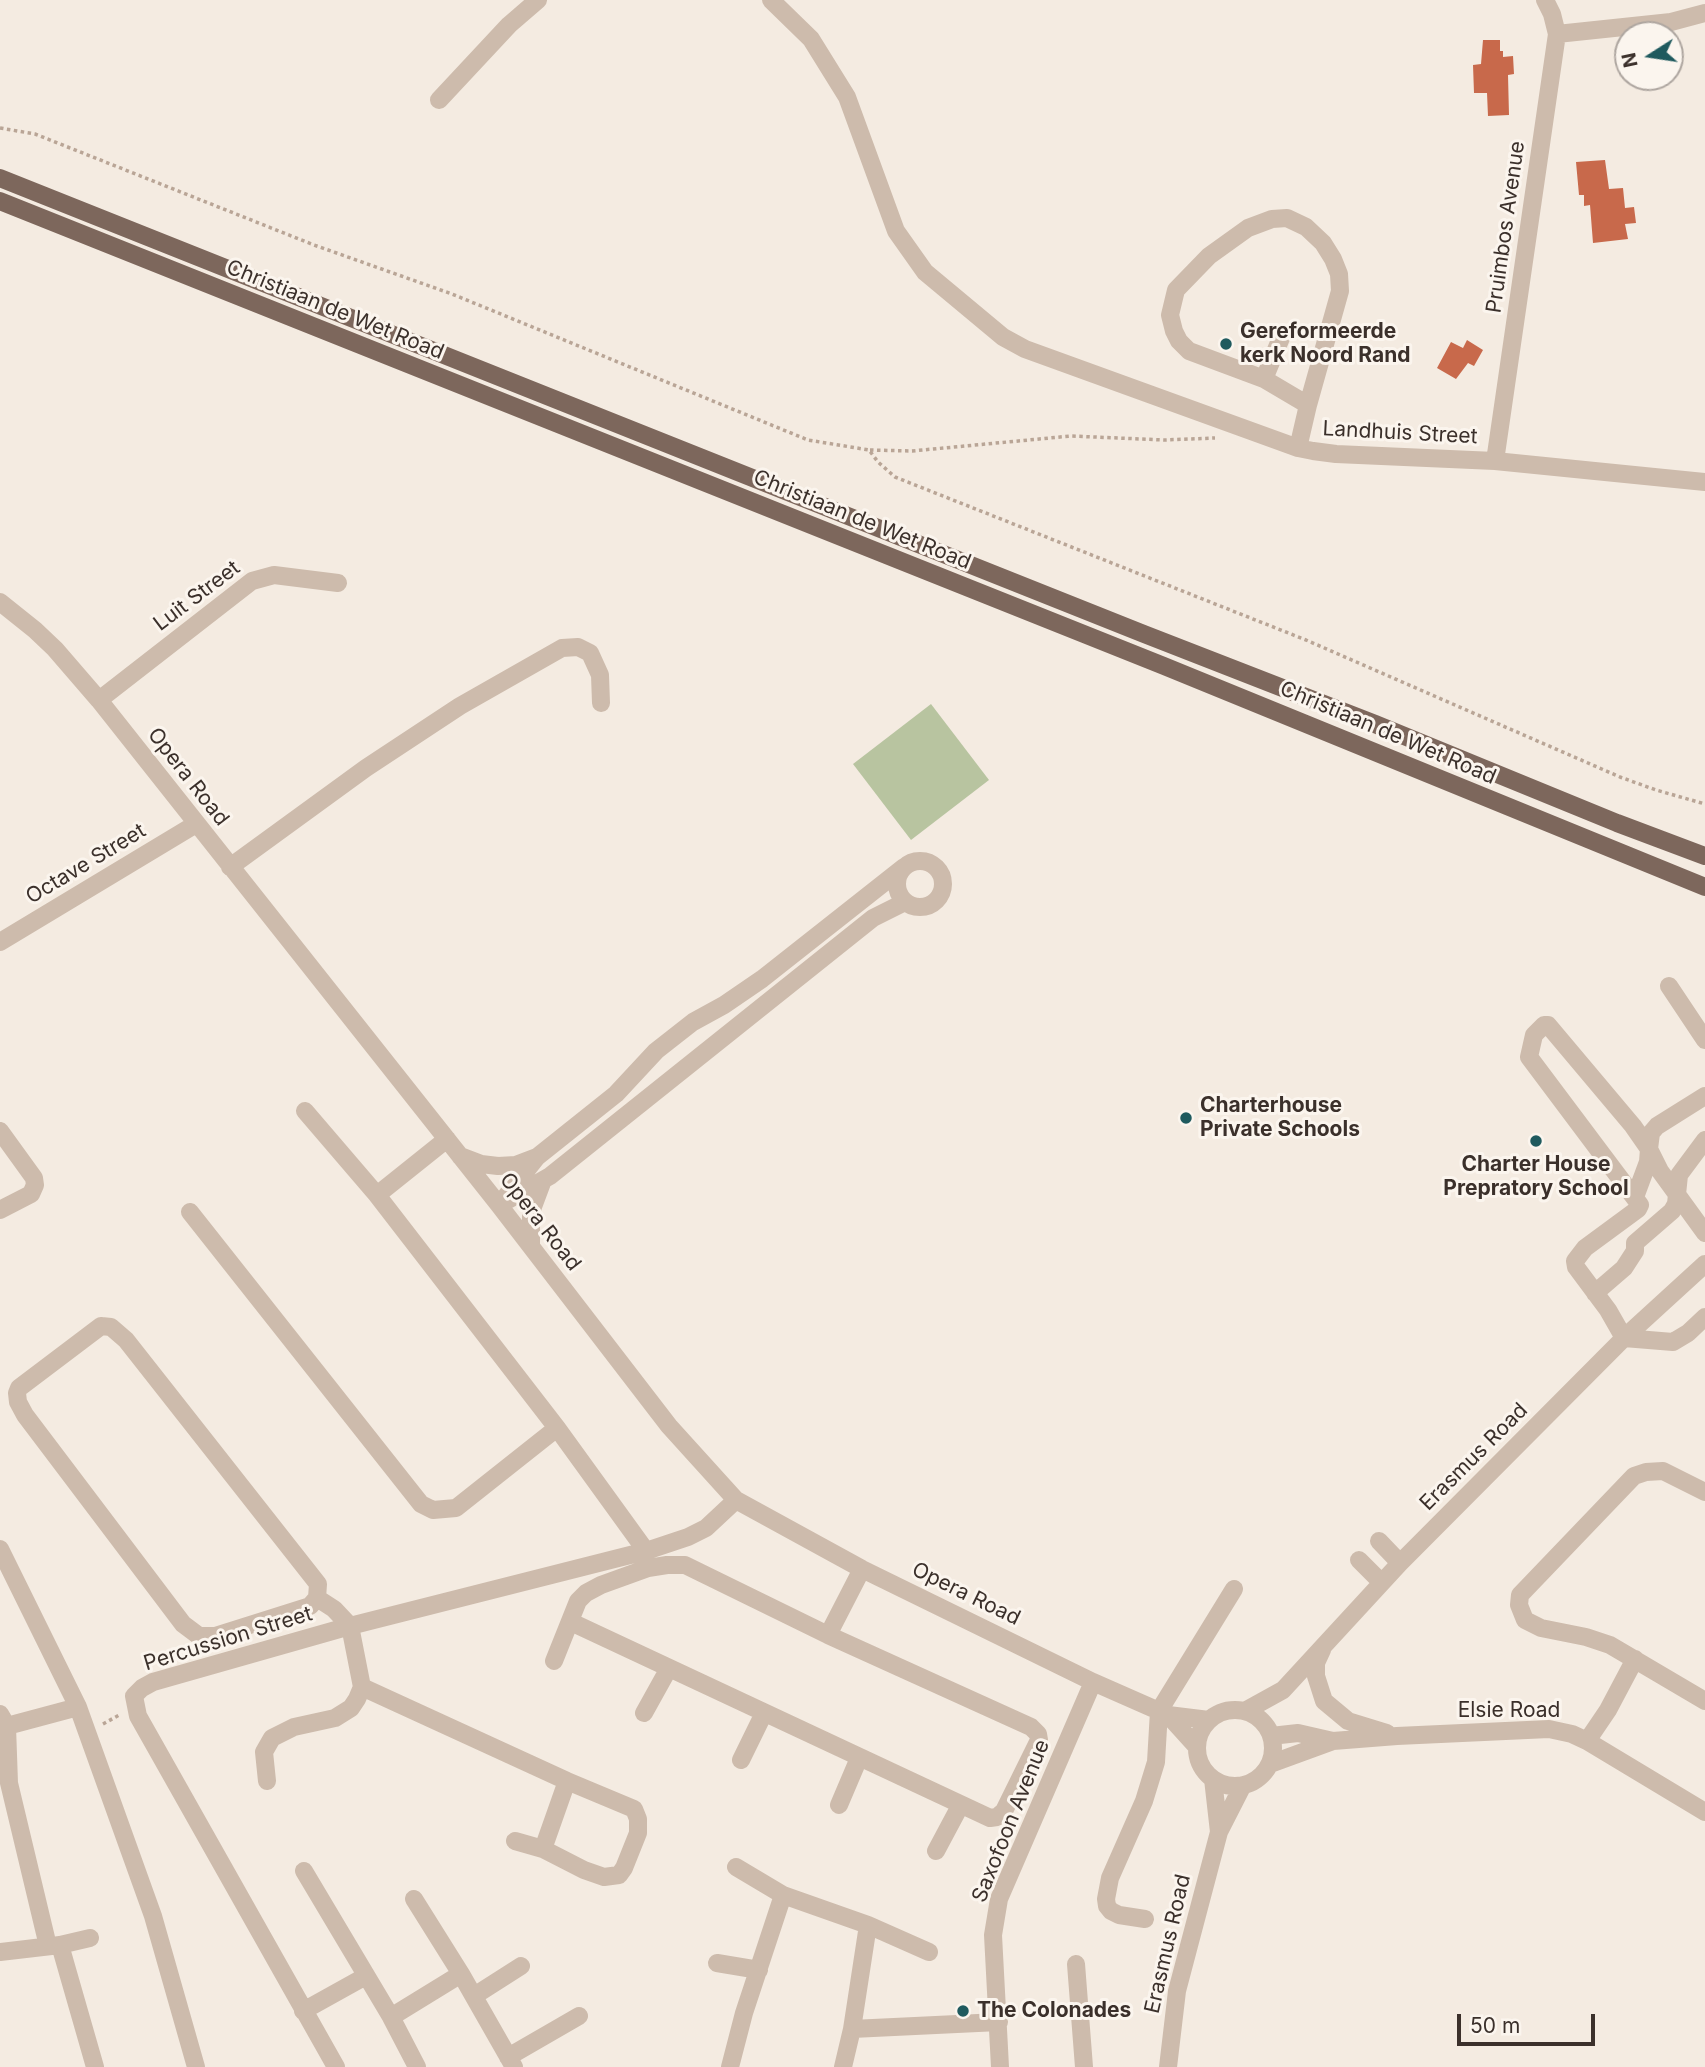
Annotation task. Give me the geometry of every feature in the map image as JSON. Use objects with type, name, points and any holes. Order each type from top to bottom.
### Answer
[{"type":"main road","name":"Christiaan de Wet Road","points":[[0,178],[1705,856]]},
{"type":"main road","name":"Christiaan de Wet Road","points":[[0,201],[1164,666],[1705,887]]},
{"type":"street","points":[[439,100],[509,25],[538,0]]},
{"type":"street","name":"Landhuis Street","points":[[771,0],[811,39],[830,66],[847,97],[896,231],[925,272],[1003,337],[1025,349],[1298,448],[1336,454],[1495,461],[1705,482]]},
{"type":"street","name":"Pruimbos Avenue","points":[[1495,461],[1557,34],[1545,0]]},
{"type":"street","points":[[1557,34],[1671,22],[1705,13]]},
{"type":"street","points":[[1298,448],[1340,291],[1339,274],[1323,243],[1306,227],[1287,218],[1256,223],[1209,256],[1176,290],[1170,315],[1174,331],[1189,351],[1264,379],[1308,405]]},
{"type":"street","points":[[1264,379],[1283,333]]},
{"type":"street","name":"Luit Street","points":[[99,700],[252,581],[274,575],[338,583]]},
{"type":"street","name":"Opera Road","points":[[0,601],[55,649],[99,700],[499,1205],[669,1426],[736,1500],[862,1569],[1093,1682],[1164,1713],[1209,1720]]},
{"type":"street","points":[[230,867],[366,768],[460,706],[562,648],[578,647],[590,653],[600,676],[601,703]]},
{"type":"street","name":"Octave Street","points":[[0,942],[196,824]]},
{"type":"street","points":[[499,1205],[537,1157],[615,1094],[656,1051],[693,1022],[762,979],[904,867],[919,861],[934,865],[944,885],[939,899],[919,908],[905,902],[897,889],[899,874],[904,867]]},
{"type":"street","points":[[499,1205],[543,1180],[873,918],[905,902]]},
{"type":"street","points":[[1670,986],[1705,1040]]},
{"type":"street","points":[[1665,1219],[1638,1201],[1529,1057],[1538,1029],[1544,1025],[1554,1031],[1649,1149],[1660,1171],[1705,1233]]},
{"type":"street","points":[[1705,1096],[1657,1126],[1651,1133],[1638,1209],[1585,1248],[1575,1261],[1576,1267],[1625,1338],[1673,1342],[1688,1333],[1705,1317]]},
{"type":"street","points":[[305,1111],[377,1195],[557,1428],[646,1551]]},
{"type":"street","points":[[0,1131],[34,1178],[35,1185],[31,1194],[0,1210]]},
{"type":"street","points":[[377,1195],[447,1139]]},
{"type":"street","points":[[1635,1243],[1665,1219],[1676,1204],[1679,1175],[1705,1140]]},
{"type":"street","points":[[460,1156],[481,1164],[498,1166],[516,1165],[537,1157]]},
{"type":"street","points":[[531,1247],[531,1212],[543,1180]]},
{"type":"street","points":[[190,1212],[421,1504],[433,1510],[456,1508],[557,1428]]},
{"type":"street","points":[[1595,1293],[1624,1268],[1635,1251],[1635,1243],[1619,1223]]},
{"type":"street","name":"Erasmus Road","points":[[1245,1711],[1283,1690],[1326,1640],[1400,1563],[1625,1338],[1705,1264]]},
{"type":"street","points":[[101,1326],[118,1331],[318,1584],[317,1598],[310,1606],[215,1636],[199,1636],[183,1624],[25,1415],[18,1402],[19,1388],[101,1326]]},
{"type":"street","points":[[1705,1492],[1663,1471],[1634,1476],[1520,1595],[1519,1605],[1525,1620],[1541,1628],[1598,1641],[1705,1701]]},
{"type":"street","name":"Percussion Street","points":[[135,1706],[134,1696],[153,1682],[350,1626],[646,1551],[688,1537],[706,1528],[736,1500]]},
{"type":"street","points":[[1379,1541],[1400,1563]]},
{"type":"street","points":[[0,1549],[78,1707],[153,1916],[196,2067]]},
{"type":"street","points":[[1359,1560],[1381,1583]]},
{"type":"street","points":[[554,1661],[578,1601],[601,1584],[648,1568],[685,1565],[828,1635],[1031,1727],[1038,1734],[1039,1740],[1004,1811],[997,1817],[990,1818],[571,1622]]},
{"type":"street","points":[[828,1635],[862,1569]]},
{"type":"street","points":[[1145,1919],[1111,1911],[1106,1899],[1110,1878],[1144,1801],[1156,1762],[1164,1713],[1234,1589]]},
{"type":"street","points":[[267,1781],[264,1752],[272,1738],[295,1727],[335,1718],[351,1708],[362,1687],[350,1626],[334,1609],[317,1598]]},
{"type":"street","points":[[1326,1640],[1316,1662],[1316,1676],[1322,1699],[1348,1721],[1397,1736]]},
{"type":"street","points":[[1587,1741],[1608,1710],[1634,1659]]},
{"type":"street","points":[[644,1713],[669,1668]]},
{"type":"street","name":"Saxofoon Avenue","points":[[1000,2067],[993,1935],[999,1899],[1093,1682]]},
{"type":"street","points":[[362,1687],[634,1809],[638,1818],[638,1833],[624,1868],[619,1874],[604,1877],[543,1849],[515,1841]]},
{"type":"street","name":"Erasmus Road","points":[[1270,1733],[1283,1690]]},
{"type":"street","points":[[135,1706],[138,1716],[336,2067]]},
{"type":"street","points":[[78,1707],[3,1720],[9,1783],[54,1945],[95,2067]]},
{"type":"street","points":[[1232,1710],[1245,1711],[1257,1717],[1270,1733],[1273,1748],[1265,1772],[1256,1780],[1243,1785],[1233,1786],[1213,1779],[1202,1768],[1197,1747],[1201,1730],[1209,1720],[1232,1710]]},
{"type":"street","points":[[741,1760],[764,1713]]},
{"type":"street","name":"Opera Road","points":[[1164,1713],[1197,1747]]},
{"type":"street","name":"Elsie Road","points":[[1270,1763],[1333,1741],[1549,1729],[1572,1734],[1587,1741],[1705,1812]]},
{"type":"street","name":"Elsie Road","points":[[1270,1733],[1298,1733],[1333,1741]]},
{"type":"street","points":[[839,1805],[859,1758]]},
{"type":"street","name":"Erasmus Road","points":[[1213,1779],[1219,1832]]},
{"type":"street","points":[[543,1849],[567,1781]]},
{"type":"street","name":"Erasmus Road","points":[[1168,2067],[1177,1991],[1219,1832],[1243,1785]]},
{"type":"street","points":[[936,1851],[960,1806]]},
{"type":"street","points":[[736,1867],[783,1895],[868,1925],[929,1952]]},
{"type":"street","points":[[304,1871],[391,2017],[417,2067]]},
{"type":"street","points":[[730,2067],[744,2013],[783,1895]]},
{"type":"street","points":[[414,1899],[511,2062],[579,2016]]},
{"type":"street","points":[[843,2067],[852,2029],[868,1925]]},
{"type":"street","points":[[0,1952],[90,1938]]},
{"type":"street","points":[[717,1963],[759,1970]]},
{"type":"street","points":[[1076,1964],[1084,2067]]},
{"type":"street","points":[[474,1996],[522,1966]]},
{"type":"street","points":[[391,2017],[461,1974]]},
{"type":"street","points":[[303,2011],[366,1976]]},
{"type":"street","points":[[852,2029],[999,2022]]},
{"type":"path","points":[[0,128],[35,134],[314,245],[452,294],[808,440],[869,450],[912,450],[1071,436],[1164,440],[1228,438]]},
{"type":"path","points":[[869,450],[878,463],[895,477],[1306,640],[1620,777],[1705,804]]},
{"type":"path","points":[[87,1733],[135,1706]]},
{"type":"green space","points":[[931,704],[989,780],[911,840],[853,764]]},
{"type":"building","points":[[1483,40],[1500,40],[1503,57],[1513,56],[1514,74],[1508,75],[1509,115],[1488,116],[1487,93],[1474,93],[1473,65],[1481,64]]},
{"type":"building","points":[[1605,160],[1609,189],[1623,188],[1625,208],[1634,207],[1636,223],[1625,224],[1628,239],[1593,243],[1590,205],[1584,206],[1584,195],[1579,195],[1576,162]]},
{"type":"building","points":[[1467,340],[1483,350],[1474,366],[1468,363],[1456,379],[1437,368],[1451,342],[1463,348]]},
{"type":"place","name":"Gereformeerde kerk Noord Rand","points":[[1226,344]]},
{"type":"place","name":"Charterhouse Private Schools","points":[[1186,1118]]},
{"type":"place","name":"Charter House Prepratory School","points":[[1536,1141]]},
{"type":"place","name":"The Colonades","points":[[963,2011]]}]
